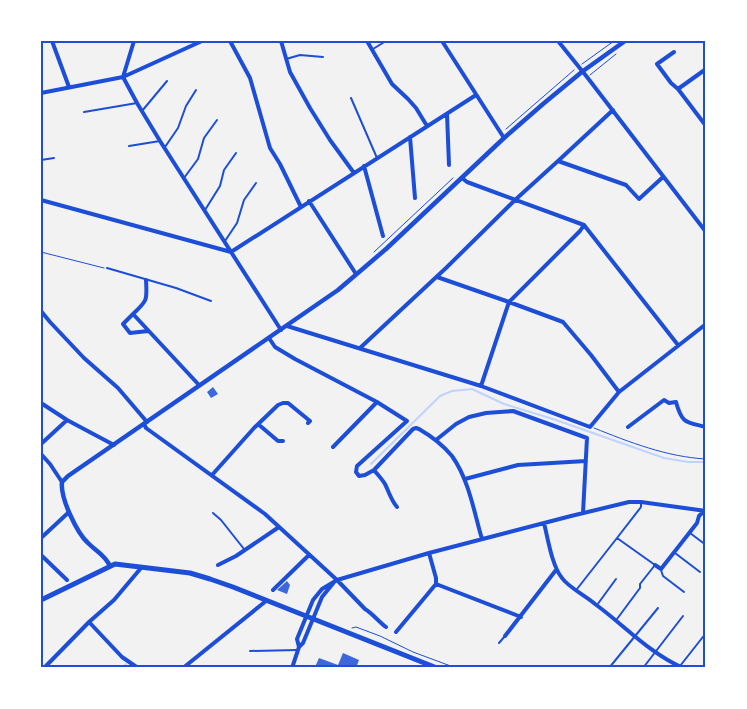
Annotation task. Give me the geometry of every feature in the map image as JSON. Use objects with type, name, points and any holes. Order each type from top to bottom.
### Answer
[{"type":"main road","points":[[41,600],[115,564],[190,574],[210,579],[310,617],[437,668]]},
{"type":"street","points":[[52,41],[69,87]]},
{"type":"street","points":[[134,41],[123,77],[160,141],[280,330]]},
{"type":"street","points":[[41,93],[123,77],[202,41]]},
{"type":"street","points":[[230,41],[250,78],[270,148],[301,207]]},
{"type":"street","points":[[281,41],[290,72],[330,140],[354,173]]},
{"type":"street","points":[[367,41],[392,84],[416,108],[427,126]]},
{"type":"street","points":[[442,41],[504,138]]},
{"type":"street","points":[[558,41],[706,232]]},
{"type":"street","points":[[110,566],[106,558],[83,538],[77,528],[61,488],[62,482],[198,385],[338,290],[386,249],[504,138],[583,72],[625,41]]},
{"type":"street","points":[[674,52],[657,64],[706,126]]},
{"type":"street","points":[[678,90],[706,69]]},
{"type":"street","points":[[41,200],[231,252],[476,96]]},
{"type":"street","points":[[360,348],[437,277],[514,200],[612,110]]},
{"type":"street","points":[[447,114],[449,165]]},
{"type":"street","points":[[410,137],[415,198]]},
{"type":"street","points":[[558,161],[626,185],[639,199],[663,177]]},
{"type":"street","points":[[364,166],[383,236]]},
{"type":"street","points":[[462,178],[467,182],[584,225],[678,345]]},
{"type":"street","points":[[309,202],[356,274]]},
{"type":"street","points":[[481,386],[509,302],[584,225]]},
{"type":"street","points":[[437,277],[563,322],[619,392]]},
{"type":"street","points":[[146,280],[147,297],[142,306],[123,324],[130,333],[148,331]]},
{"type":"street","points":[[41,311],[84,358],[118,388],[146,423],[146,428],[265,514],[386,627]]},
{"type":"street","points":[[133,314],[198,385]]},
{"type":"street","points":[[287,326],[481,386],[590,427],[619,392],[706,324]]},
{"type":"street","points":[[269,338],[275,347],[377,402],[407,421],[357,466],[356,472],[360,476],[374,470],[413,429],[419,428],[436,440],[451,456],[465,479],[482,540]]},
{"type":"street","points":[[628,427],[664,400],[669,403],[676,402],[679,414],[686,422],[706,427]]},
{"type":"street","points":[[212,475],[254,428],[283,402],[288,403],[310,421],[308,423]]},
{"type":"street","points":[[333,448],[377,402]]},
{"type":"street","points":[[41,403],[114,445]]},
{"type":"street","points":[[436,440],[456,424],[469,417],[486,413],[513,411],[587,438],[583,513]]},
{"type":"street","points":[[41,444],[68,420]]},
{"type":"street","points":[[258,424],[278,440],[283,441]]},
{"type":"street","points":[[41,454],[62,482]]},
{"type":"street","points":[[465,479],[518,465],[586,461]]},
{"type":"street","points":[[374,470],[382,479],[397,507]]},
{"type":"street","points":[[292,668],[310,617],[313,600],[318,592],[337,580],[429,553],[630,502],[705,511]]},
{"type":"street","points":[[654,565],[661,570],[698,523],[699,516],[705,511]]},
{"type":"street","points":[[41,538],[69,512]]},
{"type":"street","points":[[544,523],[556,570],[563,580],[634,636],[680,667]]},
{"type":"street","points":[[218,565],[236,556],[279,527]]},
{"type":"street","points":[[396,632],[436,584],[429,553]]},
{"type":"street","points":[[41,555],[67,580]]},
{"type":"street","points":[[272,590],[309,555]]},
{"type":"street","points":[[44,668],[89,622],[114,600],[141,568]]},
{"type":"street","points":[[505,636],[556,570]]},
{"type":"street","points":[[310,617],[322,597],[337,580]]},
{"type":"street","points":[[436,584],[521,617]]},
{"type":"street","points":[[183,668],[266,601]]},
{"type":"street","points":[[89,622],[122,657],[138,668]]},
{"type":"lane","points":[[372,50],[386,41]]},
{"type":"lane","points":[[286,59],[300,55],[323,57]]},
{"type":"lane","points":[[142,111],[167,81]]},
{"type":"lane","points":[[165,148],[178,128],[186,106],[196,90]]},
{"type":"lane","points":[[350,98],[377,158]]},
{"type":"lane","points":[[84,112],[137,103]]},
{"type":"lane","points":[[184,178],[198,159],[204,138],[217,120]]},
{"type":"lane","points":[[129,146],[160,141]]},
{"type":"lane","points":[[205,210],[220,186],[224,170],[236,153]]},
{"type":"lane","points":[[41,160],[54,158]]},
{"type":"lane","points":[[225,241],[237,223],[244,200],[256,183]]},
{"type":"lane","points":[[107,268],[176,288],[211,301]]},
{"type":"lane","points":[[577,590],[641,506],[641,502]]},
{"type":"lane","points":[[213,514],[221,520],[244,550]]},
{"type":"lane","points":[[690,533],[705,544]]},
{"type":"lane","points":[[615,621],[640,588],[640,584],[654,565],[617,538]]},
{"type":"lane","points":[[675,553],[700,572]]},
{"type":"lane","points":[[661,570],[663,576],[684,592]]},
{"type":"lane","points":[[597,605],[616,579]]},
{"type":"lane","points":[[609,668],[658,608]]},
{"type":"lane","points":[[643,668],[683,616]]},
{"type":"lane","points":[[680,667],[706,633]]},
{"type":"lane","points":[[499,643],[505,636]]},
{"type":"lane","points":[[250,651],[298,649]]},
{"type":"path","points":[[578,66],[614,41]]},
{"type":"path","points":[[587,77],[618,53]]},
{"type":"path","points":[[41,252],[107,268]]},
{"type":"path","points":[[590,427],[644,446],[690,458],[706,459]]},
{"type":"path","points":[[344,631],[356,627],[413,652],[456,668]]},
{"type":"building","points":[[213,387],[218,394],[211,398],[207,392]]},
{"type":"building","points":[[287,581],[290,585],[287,594],[277,590]]},
{"type":"building","points":[[343,653],[359,660],[356,668],[315,667],[319,658],[338,665]]},
{"type":"waterway","points":[[371,464],[440,396],[452,391],[472,389],[504,404],[664,458],[688,462],[706,462]]},
{"type":"waterway","points":[[123,668],[126,664]]}]
